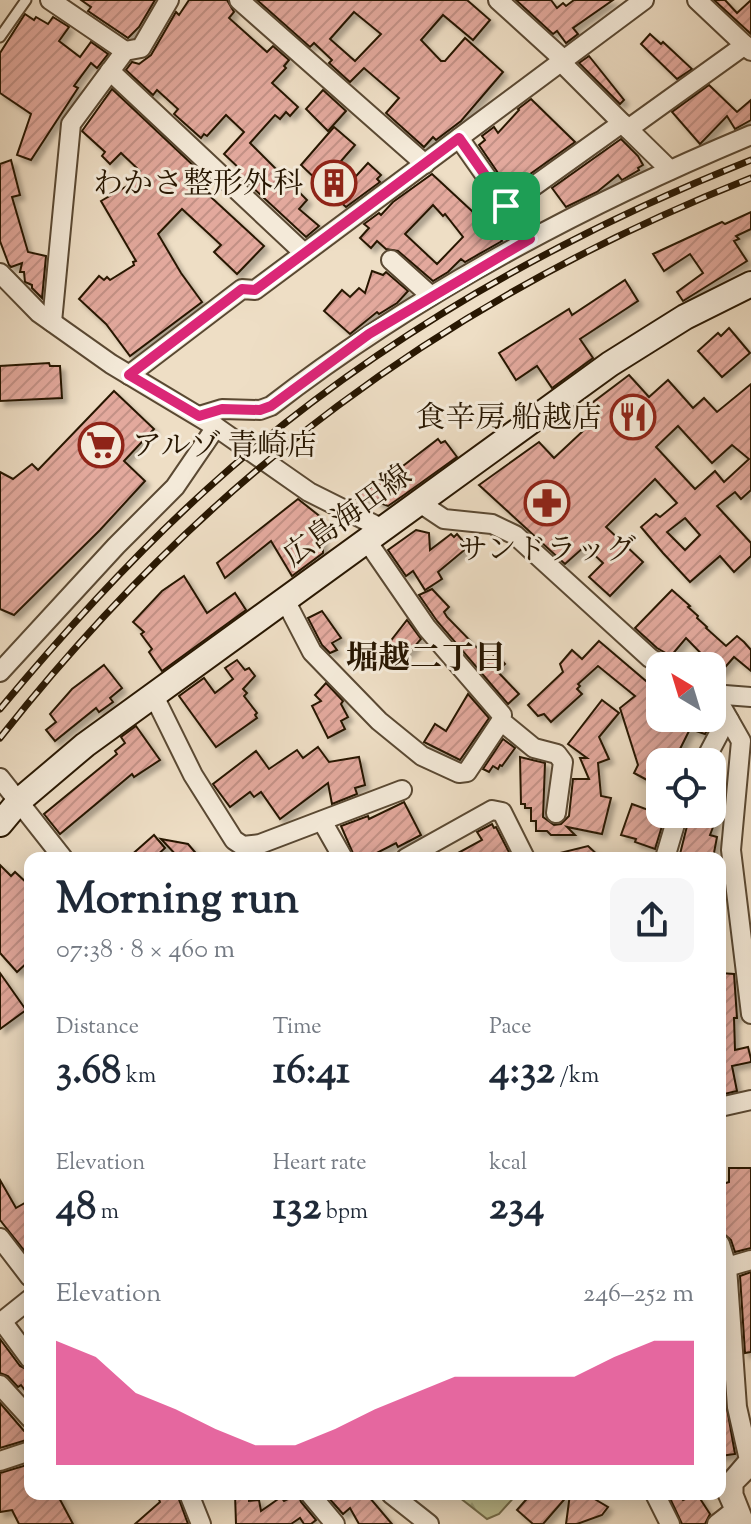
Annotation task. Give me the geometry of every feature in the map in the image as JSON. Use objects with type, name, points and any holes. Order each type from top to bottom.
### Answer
[{"type":"main road","name":"広島海田線","points":[[0,824],[20,800],[85,745],[610,364],[685,317],[751,284]]},
{"type":"street","points":[[50,0],[125,51]]},
{"type":"street","points":[[52,322],[71,124],[125,51],[141,48],[169,0]]},
{"type":"street","points":[[239,0],[425,164]]},
{"type":"street","points":[[498,0],[670,170]]},
{"type":"street","points":[[129,375],[242,289],[255,290],[644,0]]},
{"type":"street","points":[[506,206],[748,48],[697,0]]},
{"type":"street","points":[[110,71],[304,253]]},
{"type":"street","points":[[199,416],[222,409],[260,410],[271,406],[369,334],[530,239],[670,170],[751,135]]},
{"type":"street","points":[[459,138],[530,239]]},
{"type":"street","points":[[391,260],[431,296]]},
{"type":"street","points":[[0,273],[39,313],[129,375],[216,427],[375,535],[420,619],[502,715],[467,772],[459,773],[422,756],[379,721],[312,652],[285,600]]},
{"type":"street","points":[[0,672],[88,575],[175,487],[216,427]]},
{"type":"street","points":[[420,503],[444,519],[492,524],[515,535],[646,654]]},
{"type":"street","points":[[154,696],[193,775],[234,840],[243,846],[260,844],[402,790]]},
{"type":"street","points":[[726,696],[751,697]]},
{"type":"street","points":[[726,715],[741,741],[731,850],[751,1014]]},
{"type":"street","points":[[711,748],[729,720]]},
{"type":"street","points":[[501,721],[534,748],[557,754],[563,762],[556,813]]},
{"type":"street","points":[[0,778],[59,852]]},
{"type":"street","points":[[417,852],[492,810],[502,812],[522,852]]},
{"type":"street","points":[[322,821],[340,852]]},
{"type":"street","points":[[667,852],[674,828]]},
{"type":"street","points":[[726,1106],[751,1100]]},
{"type":"street","points":[[0,1238],[24,1269]]},
{"type":"street","points":[[727,1267],[751,1260]]},
{"type":"street","points":[[726,1264],[736,1393],[749,1460],[726,1487]]},
{"type":"street","points":[[24,1304],[1,1322],[24,1351]]},
{"type":"street","points":[[0,1385],[24,1411]]},
{"type":"street","points":[[0,1461],[24,1453]]},
{"type":"street","points":[[717,1524],[738,1517],[726,1490]]},
{"type":"street","points":[[191,1500],[201,1524]]},
{"type":"street","points":[[315,1500],[335,1524]]},
{"type":"street","points":[[399,1500],[429,1524]]},
{"type":"street","points":[[658,1500],[670,1524]]},
{"type":"lane","points":[[0,37],[26,0]]},
{"type":"lane","points":[[750,1524],[738,1494],[738,1485],[751,1472]]},
{"type":"green space","points":[[463,1500],[512,1500],[499,1514],[487,1519]]},
{"type":"building","points":[[81,0],[155,0],[139,27],[128,38],[88,11],[91,7]]},
{"type":"building","points":[[189,0],[227,0],[234,12],[229,18],[267,52],[273,46],[289,60],[272,83],[298,107],[290,116],[286,112],[280,119],[275,115],[250,143],[307,200],[299,209],[319,226],[306,237],[237,173],[240,169],[224,154],[244,132],[226,115],[207,136],[204,134],[201,138],[174,114],[178,109],[157,90],[153,95],[126,70],[132,62],[139,64],[151,55],[176,12],[179,15]]},
{"type":"building","points":[[257,0],[467,0],[490,20],[473,40],[443,15],[421,40],[441,61],[445,61],[465,38],[503,72],[461,121],[436,140],[433,137],[424,147],[386,113],[399,98],[364,68],[350,82],[329,63],[332,60],[314,43],[310,47]],"holes":[[[354,12],[381,34],[355,61],[330,39]]]},
{"type":"building","points":[[516,0],[551,0],[557,8],[574,0],[613,0],[573,28],[578,34],[566,43],[557,31],[553,34]]},
{"type":"building","points":[[714,0],[725,0],[737,13],[751,0],[751,34]]},
{"type":"building","points":[[25,14],[48,24],[53,17],[69,27],[59,41],[80,57],[91,42],[108,54],[97,68],[91,63],[74,86],[78,88],[31,160],[17,155],[31,114],[0,93],[0,53]]},
{"type":"building","points":[[650,34],[692,69],[677,79],[641,44]]},
{"type":"building","points":[[589,56],[624,100],[620,104],[579,63]]},
{"type":"building","points":[[709,85],[737,112],[751,100],[751,120],[735,129],[727,116],[700,144],[672,112]]},
{"type":"building","points":[[112,89],[196,168],[188,176],[264,246],[237,274],[214,252],[221,245],[182,209],[158,234],[202,302],[130,356],[106,324],[79,299],[99,276],[110,280],[136,261],[101,201],[127,186],[140,171],[121,153],[110,164],[102,156],[105,152],[82,131]]},
{"type":"building","points":[[323,90],[346,111],[328,131],[306,109]]},
{"type":"building","points":[[531,99],[575,142],[509,189],[479,145],[485,140],[482,136],[494,127],[498,133]]},
{"type":"building","points":[[334,127],[355,145],[321,184],[301,165]]},
{"type":"building","points":[[621,139],[638,156],[643,165],[639,170],[622,180],[618,175],[597,192],[566,207],[552,188]]},
{"type":"building","points":[[11,160],[20,195],[12,197],[28,252],[46,256],[42,298],[32,285],[25,282],[24,272],[20,272],[22,263],[9,265],[0,241],[0,164]]},
{"type":"building","points":[[368,163],[381,175],[377,179],[380,182],[346,207],[336,198]]},
{"type":"building","points":[[432,174],[475,211],[488,227],[492,225],[502,241],[465,262],[461,259],[433,281],[398,251],[386,249],[377,241],[371,248],[360,238],[369,228],[364,224],[379,213],[381,215],[393,202]],"holes":[[[433,205],[443,216],[445,214],[463,237],[437,264],[405,234]]]},
{"type":"building","points":[[751,212],[751,229],[736,236],[739,239],[734,241],[747,261],[683,301],[677,292],[703,273],[690,254],[664,271],[653,254]]},
{"type":"building","points":[[372,271],[383,275],[386,272],[408,291],[397,303],[379,314],[377,312],[350,334],[324,311],[342,290],[350,297],[359,288],[365,293]]},
{"type":"building","points":[[625,280],[638,301],[580,339],[593,358],[552,388],[537,366],[516,380],[499,353],[569,309],[572,315]]},
{"type":"building","points":[[729,328],[750,353],[722,377],[698,351],[718,333],[721,336]]},
{"type":"building","points":[[49,363],[50,366],[60,366],[62,398],[0,401],[0,366]]},
{"type":"building","points":[[629,375],[649,397],[668,380],[693,408],[704,398],[717,412],[751,384],[751,490],[741,499],[735,492],[717,506],[751,543],[751,556],[734,572],[720,556],[690,582],[641,527],[656,514],[660,517],[677,503],[655,479],[606,527],[643,562],[610,596],[589,577],[603,563],[585,546],[565,564],[479,485],[539,442],[554,458],[598,417],[588,406]],"holes":[[[678,426],[712,463],[732,445],[749,459],[724,482],[715,471],[695,489],[656,447]],[[685,518],[700,535],[685,550],[667,532]]]},
{"type":"building","points":[[114,391],[154,429],[124,461],[145,481],[14,615],[0,609],[0,472],[13,479],[32,464],[38,470]]},
{"type":"building","points":[[438,439],[441,443],[445,441],[457,457],[388,506],[373,497],[353,499],[399,469]]},
{"type":"building","points":[[298,499],[322,518],[323,553],[292,576],[271,541],[225,578],[217,563]]},
{"type":"building","points":[[416,530],[429,533],[430,550],[451,534],[454,537],[457,534],[468,547],[438,572],[442,579],[425,590],[413,571],[406,576],[388,550]]},
{"type":"building","points":[[184,576],[207,613],[235,593],[246,610],[162,671],[149,652],[152,649],[141,634],[144,632],[133,622],[162,591]]},
{"type":"building","points":[[432,589],[449,607],[444,612],[447,617],[489,660],[496,654],[505,664],[497,671],[519,694],[508,704],[437,621],[419,595]]},
{"type":"building","points":[[672,590],[726,646],[737,636],[744,642],[751,650],[751,671],[734,657],[726,666],[726,652],[700,652],[686,638],[674,652],[664,652],[635,628]]},
{"type":"building","points":[[322,611],[341,638],[332,643],[337,650],[330,653],[322,645],[308,618]]},
{"type":"building","points":[[407,620],[421,639],[404,655],[389,643]]},
{"type":"building","points":[[599,641],[646,681],[646,732],[688,732],[680,748],[646,748],[646,779],[634,773],[638,765],[620,708],[635,696],[598,666],[578,684],[577,689],[582,694],[551,722],[544,714],[538,716],[528,705],[563,672],[560,664],[572,650],[582,659]]},
{"type":"building","points":[[237,660],[255,676],[243,689],[257,718],[216,747],[179,696],[204,678],[215,693],[233,679],[225,668]]},
{"type":"building","points":[[104,665],[122,688],[110,698],[113,702],[99,712],[96,708],[55,741],[46,730],[56,722],[50,714],[72,689]]},
{"type":"building","points":[[326,683],[343,701],[341,704],[348,717],[341,721],[345,729],[328,738],[312,706],[321,701],[315,695]]},
{"type":"building","points":[[468,694],[489,718],[460,760],[424,742],[435,724],[446,731]]},
{"type":"building","points":[[602,700],[619,713],[599,737],[609,759],[598,763],[601,796],[611,798],[602,834],[567,827],[575,835],[551,835],[547,831],[536,831],[536,821],[531,821],[531,808],[521,804],[520,757],[545,763],[543,817],[554,825],[561,824],[569,816],[573,779],[589,779],[580,758],[587,758],[568,744]]},
{"type":"building","points":[[136,726],[160,760],[134,777],[132,774],[60,834],[44,814],[117,754],[115,751],[125,743],[121,737]]},
{"type":"building","points":[[503,739],[515,748],[498,769],[493,766],[489,772],[483,769]]},
{"type":"building","points":[[318,747],[329,762],[359,757],[365,785],[355,788],[357,794],[332,804],[328,783],[280,819],[261,792],[254,797],[250,792],[230,807],[213,784],[256,751],[269,769],[297,750],[303,758]]},
{"type":"building","points":[[404,802],[421,835],[398,847],[396,843],[379,852],[352,852],[341,826],[368,816],[369,819]]},
{"type":"building","points":[[632,804],[646,809],[646,828],[661,828],[655,849],[621,835]]},
{"type":"building","points":[[492,824],[509,852],[460,852],[482,840],[477,832]]},
{"type":"building","points":[[686,828],[713,828],[710,835],[717,837],[714,852],[680,852]]},
{"type":"building","points":[[154,835],[165,848],[161,852],[135,852]]},
{"type":"building","points":[[161,839],[188,844],[195,852],[173,852]]},
{"type":"building","points":[[588,846],[594,852],[564,852]]},
{"type":"building","points":[[0,865],[11,876],[15,872],[24,880],[24,966],[17,972],[0,953]]},
{"type":"building","points":[[0,973],[24,1011],[0,1029]]},
{"type":"building","points":[[726,973],[734,974],[737,1018],[734,1018],[735,1050],[748,1047],[751,1062],[732,1066],[737,1091],[726,1094]]},
{"type":"building","points":[[729,1168],[751,1168],[751,1248],[735,1252],[726,1236],[726,1183],[729,1182]]},
{"type":"building","points":[[0,1180],[16,1208],[24,1203],[24,1250],[0,1220]]},
{"type":"building","points":[[751,1272],[751,1352],[745,1353],[740,1276]]},
{"type":"building","points":[[0,1339],[24,1368],[24,1389],[0,1373]]},
{"type":"building","points":[[726,1402],[735,1454],[726,1455]]},
{"type":"building","points":[[0,1403],[24,1431],[24,1441],[0,1448]]},
{"type":"building","points":[[24,1466],[24,1500],[60,1500],[73,1524],[19,1524],[12,1510],[0,1512],[0,1473]]},
{"type":"building","points":[[179,1500],[188,1524],[135,1524],[160,1502]]},
{"type":"building","points":[[235,1500],[259,1500],[261,1511],[277,1500],[300,1500],[316,1520],[311,1524],[304,1524],[300,1518],[291,1524],[236,1524]]},
{"type":"building","points":[[331,1500],[372,1500],[392,1524],[359,1524],[350,1508],[343,1514]]},
{"type":"building","points":[[526,1500],[564,1500],[543,1524],[533,1524],[517,1510]]},
{"type":"building","points":[[569,1500],[596,1500],[608,1507],[602,1515],[577,1524],[566,1524]]},
{"type":"building","points":[[671,1500],[701,1500],[710,1514],[705,1524],[682,1524]]},
{"type":"railway","points":[[0,709],[99,596],[152,541],[207,489],[331,388],[397,342],[533,261],[604,224],[751,160]]},
{"type":"railway","points":[[0,738],[78,645],[160,558],[247,479],[337,406],[433,340],[533,280],[639,226],[751,178]]},
{"type":"place","name":"わかさ整形外科","points":[[334,183]]},
{"type":"place","name":"食辛房 船越店","points":[[633,417]]},
{"type":"place","name":"アルゾ 青崎店","points":[[101,445]]},
{"type":"place","name":"サンドラッグ","points":[[547,503]]},
{"type":"district","name":"堀越二丁目","points":[[426,657]]},
{"type":"route","points":[[459,138],[506,206],[530,239],[369,334],[266,409],[235,407],[199,416],[129,375],[242,289],[255,290],[459,138]]}]
